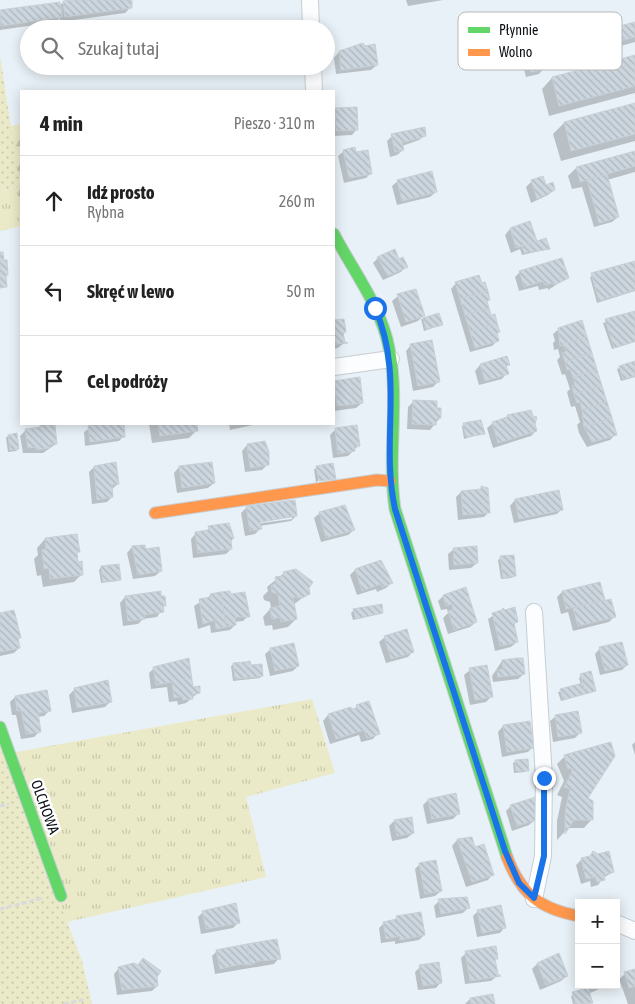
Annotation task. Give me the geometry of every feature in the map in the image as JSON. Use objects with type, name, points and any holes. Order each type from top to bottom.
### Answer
[{"type":"street","points":[[310,0],[311,20]]},
{"type":"street","points":[[313,75],[314,90]]},
{"type":"street","points":[[335,236],[375,308],[387,339],[390,359],[390,482],[402,536],[505,851],[519,883],[534,898],[560,914],[575,916]]},
{"type":"street","points":[[335,367],[390,359]]},
{"type":"street","points":[[155,513],[376,480],[390,482]]},
{"type":"street","points":[[534,612],[544,788],[544,856],[534,898]]},
{"type":"street","name":"OLCHOWA","points":[[0,728],[61,895]]},
{"type":"street","points":[[620,925],[635,931]]},
{"type":"path","points":[[0,909],[61,895]]},
{"type":"path","points":[[64,1004],[86,999]]},
{"type":"green space","points":[[0,55],[20,187],[0,190]]},
{"type":"green space","points":[[20,124],[20,205],[11,126]]},
{"type":"green space","points":[[20,187],[20,226],[0,231],[0,190]]},
{"type":"green space","points":[[312,699],[335,773],[246,797],[266,877],[67,922],[1,750],[16,752]]},
{"type":"green space","points":[[0,746],[82,961],[92,1004],[0,1004]]},
{"type":"building","points":[[132,0],[132,8],[65,17],[63,1]]},
{"type":"building","points":[[60,2],[62,17],[42,20],[20,20],[20,23],[1,26],[0,10]]},
{"type":"building","points":[[635,22],[635,37],[622,41],[622,25]]},
{"type":"building","points":[[363,43],[365,46],[375,44],[378,65],[341,70],[339,51]]},
{"type":"building","points":[[635,55],[635,86],[559,106],[552,77],[578,70],[622,70],[622,58]]},
{"type":"building","points":[[635,103],[635,134],[571,151],[564,122]]},
{"type":"building","points":[[357,107],[358,130],[336,131],[335,108]]},
{"type":"building","points":[[425,127],[426,136],[402,143],[404,150],[395,152],[391,134]]},
{"type":"building","points":[[355,147],[356,152],[368,150],[372,174],[349,178],[343,150]]},
{"type":"building","points":[[635,151],[635,166],[580,182],[576,167]]},
{"type":"building","points":[[432,171],[437,192],[402,201],[397,180]]},
{"type":"building","points":[[607,174],[619,217],[599,223],[587,180]]},
{"type":"building","points":[[543,176],[546,185],[553,182],[555,190],[537,199],[531,180]]},
{"type":"building","points":[[530,221],[537,241],[516,248],[510,228]]},
{"type":"building","points":[[546,238],[550,249],[524,253],[522,246]]},
{"type":"building","points":[[395,249],[399,259],[403,257],[408,267],[388,276],[377,257]]},
{"type":"building","points":[[0,252],[3,252],[4,260],[7,260],[8,275],[6,275],[7,287],[0,288]]},
{"type":"building","points":[[562,258],[569,278],[554,285],[553,283],[545,285],[543,281],[524,287],[519,271]]},
{"type":"building","points":[[635,261],[635,290],[599,301],[591,273]]},
{"type":"building","points":[[479,275],[482,283],[485,282],[488,291],[460,299],[455,282]]},
{"type":"building","points":[[416,289],[425,316],[406,322],[397,294]]},
{"type":"building","points":[[488,291],[490,300],[487,301],[489,308],[465,315],[460,299]]},
{"type":"building","points":[[489,308],[491,315],[495,314],[497,323],[470,332],[465,315]]},
{"type":"building","points":[[635,311],[635,341],[614,348],[605,319]]},
{"type":"building","points":[[439,313],[443,325],[426,329],[423,318]]},
{"type":"building","points":[[344,319],[346,332],[343,333],[345,342],[348,343],[335,344],[335,320]]},
{"type":"building","points":[[582,320],[587,337],[560,346],[558,328]]},
{"type":"building","points":[[497,323],[500,332],[497,333],[499,341],[475,348],[470,332]]},
{"type":"building","points":[[587,337],[592,353],[565,362],[562,353],[566,352],[563,344]]},
{"type":"building","points":[[432,340],[440,382],[418,386],[410,344]]},
{"type":"building","points":[[592,353],[597,370],[573,377],[570,369],[567,370],[565,362]]},
{"type":"building","points":[[507,356],[510,365],[506,366],[509,374],[485,381],[480,364]]},
{"type":"building","points":[[635,361],[635,376],[623,379],[619,366]]},
{"type":"building","points":[[597,370],[602,386],[574,394],[572,386],[575,385],[573,377]]},
{"type":"building","points":[[360,377],[363,403],[337,406],[335,381]]},
{"type":"building","points":[[602,386],[607,402],[582,410],[580,402],[577,403],[574,394]]},
{"type":"building","points":[[413,400],[437,401],[437,408],[441,408],[441,418],[437,418],[436,425],[412,424]]},
{"type":"building","points":[[607,402],[612,418],[584,427],[582,410]]},
{"type":"building","points":[[531,410],[533,416],[537,417],[535,424],[537,431],[498,443],[492,422],[508,417],[507,415]]},
{"type":"building","points":[[612,418],[617,435],[592,442],[584,427]]},
{"type":"building","points":[[481,420],[485,434],[466,437],[463,423]]},
{"type":"building","points":[[40,425],[55,425],[57,444],[49,445],[50,448],[36,450],[36,447],[28,448],[25,429],[41,427]]},
{"type":"building","points":[[124,425],[125,437],[90,442],[88,426]]},
{"type":"building","points":[[158,425],[197,425],[198,431],[160,436]]},
{"type":"building","points":[[357,425],[360,446],[354,447],[355,451],[338,454],[335,428]]},
{"type":"building","points":[[17,433],[19,449],[10,450],[8,435]]},
{"type":"building","points":[[265,441],[269,452],[269,465],[250,468],[247,444]]},
{"type":"building","points":[[116,462],[119,484],[112,485],[113,497],[97,500],[94,466]]},
{"type":"building","points":[[212,462],[215,483],[182,488],[179,466]]},
{"type":"building","points":[[333,463],[336,479],[319,481],[316,466]]},
{"type":"building","points":[[481,486],[488,488],[490,513],[463,515],[461,491],[481,489]]},
{"type":"building","points":[[559,490],[563,510],[519,519],[515,499]]},
{"type":"building","points":[[295,500],[297,516],[260,522],[262,529],[250,531],[246,506]]},
{"type":"building","points":[[345,505],[355,530],[326,538],[319,512]]},
{"type":"building","points":[[229,523],[234,538],[231,541],[232,549],[198,553],[195,532],[209,530],[208,526]]},
{"type":"building","points":[[77,534],[80,552],[77,552],[78,562],[82,561],[83,575],[50,579],[49,568],[44,569],[42,550],[46,549],[45,538]]},
{"type":"building","points":[[145,545],[146,549],[159,547],[162,571],[138,575],[132,546]]},
{"type":"building","points":[[477,546],[478,563],[454,565],[453,548]]},
{"type":"building","points":[[514,555],[516,576],[503,578],[500,556]]},
{"type":"building","points":[[381,560],[393,583],[382,587],[381,584],[362,591],[355,569]]},
{"type":"building","points":[[119,564],[121,580],[103,582],[101,566]]},
{"type":"building","points":[[296,569],[313,582],[309,588],[310,594],[302,598],[293,597],[297,619],[281,622],[280,617],[272,619],[270,608],[280,606],[278,594],[272,592],[271,586],[276,583],[275,577],[284,576],[283,572]]},
{"type":"building","points":[[600,582],[605,600],[566,609],[562,591]]},
{"type":"building","points":[[466,587],[477,622],[454,630],[448,611],[453,610],[452,604],[446,606],[443,595]]},
{"type":"building","points":[[161,591],[161,596],[165,596],[166,606],[163,606],[164,612],[144,615],[145,619],[128,621],[125,596]]},
{"type":"building","points":[[230,591],[231,594],[245,592],[250,617],[235,617],[236,625],[226,627],[221,592]]},
{"type":"building","points":[[221,592],[226,627],[216,629],[215,620],[203,624],[199,599],[211,597],[210,594]]},
{"type":"building","points":[[611,599],[616,617],[578,626],[573,608]]},
{"type":"building","points":[[382,604],[383,613],[356,619],[353,609]]},
{"type":"building","points":[[515,607],[518,622],[514,623],[518,642],[500,646],[492,613],[503,608],[505,610]]},
{"type":"building","points":[[14,610],[21,638],[18,638],[20,648],[0,652],[0,613]]},
{"type":"building","points":[[407,629],[414,652],[391,659],[384,636]]},
{"type":"building","points":[[622,642],[628,665],[605,671],[599,647]]},
{"type":"building","points":[[294,643],[299,666],[275,671],[270,648]]},
{"type":"building","points":[[189,658],[193,687],[200,686],[200,693],[192,695],[193,699],[183,700],[182,696],[174,698],[172,682],[156,685],[153,667]]},
{"type":"building","points":[[523,658],[525,674],[498,677],[497,670],[503,669],[502,660]]},
{"type":"building","points":[[250,661],[251,665],[262,664],[263,676],[247,678],[245,662]]},
{"type":"building","points":[[245,662],[247,678],[235,679],[233,663]]},
{"type":"building","points":[[487,665],[493,697],[475,700],[469,668]]},
{"type":"building","points":[[591,671],[596,691],[585,694],[580,674]]},
{"type":"building","points":[[108,680],[112,702],[77,708],[74,688]]},
{"type":"building","points":[[583,683],[585,694],[563,700],[560,689]]},
{"type":"building","points":[[47,690],[51,711],[38,713],[41,732],[26,734],[21,710],[17,711],[15,696]]},
{"type":"building","points":[[369,701],[380,734],[367,738],[364,730],[336,739],[328,714],[351,707],[352,709],[357,708],[356,705]]},
{"type":"building","points":[[578,711],[582,733],[558,737],[555,715]]},
{"type":"building","points":[[530,721],[534,748],[507,752],[503,725]]},
{"type":"building","points":[[611,742],[615,756],[588,798],[593,801],[593,820],[574,820],[565,834],[565,812],[570,789],[564,787],[572,772],[571,768],[568,769],[564,755]]},
{"type":"building","points":[[528,759],[529,771],[516,771],[515,760]]},
{"type":"building","points":[[456,793],[460,814],[432,819],[428,799]]},
{"type":"building","points":[[536,797],[536,820],[517,826],[510,805]]},
{"type":"building","points":[[412,817],[414,833],[397,836],[394,820]]},
{"type":"building","points":[[472,837],[475,847],[484,844],[494,875],[472,882],[457,839]]},
{"type":"building","points":[[593,851],[598,854],[609,851],[614,872],[604,875],[605,880],[597,882],[595,877],[586,879],[581,858],[590,856]]},
{"type":"building","points":[[436,860],[442,891],[425,894],[419,863]]},
{"type":"building","points":[[467,897],[470,908],[441,914],[438,899]]},
{"type":"building","points":[[236,903],[240,923],[206,929],[202,911]]},
{"type":"building","points":[[501,905],[506,928],[482,933],[477,910]]},
{"type":"building","points":[[421,912],[425,935],[400,940],[400,936],[386,939],[383,922],[397,919],[396,916]]},
{"type":"building","points":[[277,939],[281,959],[259,961],[250,965],[247,944]]},
{"type":"building","points":[[247,944],[250,965],[241,964],[220,969],[216,950]]},
{"type":"building","points":[[496,946],[498,959],[495,959],[498,974],[501,976],[470,981],[465,951]]},
{"type":"building","points":[[559,953],[568,976],[546,985],[537,963]]},
{"type":"building","points":[[143,958],[161,971],[157,977],[158,986],[122,990],[118,967],[134,963],[138,965]]},
{"type":"building","points":[[439,962],[442,983],[423,986],[419,965]]},
{"type":"building","points":[[635,969],[635,986],[629,988],[624,972]]},
{"type":"building","points":[[588,989],[593,1003],[576,1004],[572,992]]},
{"type":"building","points":[[493,994],[495,1004],[471,1004],[470,998]]},
{"type":"traffic: fast","points":[[335,236],[366,289],[385,333],[392,368],[394,408],[392,469],[395,509],[507,857]]},
{"type":"traffic: fast","points":[[0,727],[61,896]]},
{"type":"traffic: slow","points":[[155,513],[377,480],[390,481]]},
{"type":"traffic: slow","points":[[507,857],[519,881],[534,898],[553,909],[575,915]]},
{"type":"route","points":[[375,308],[387,339],[390,359],[392,390],[390,482],[402,536],[505,851],[519,883],[534,898],[544,856],[544,778]]}]
